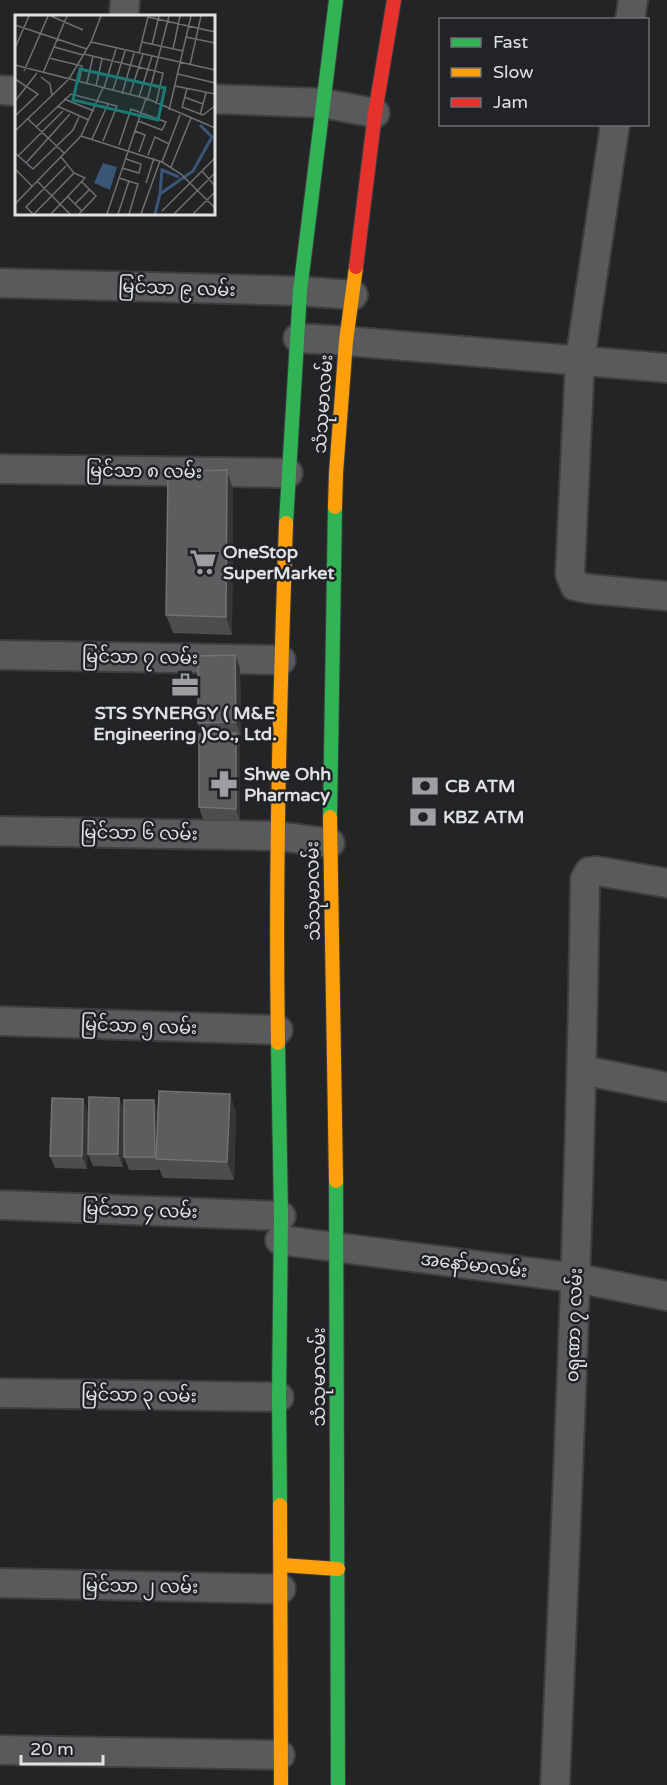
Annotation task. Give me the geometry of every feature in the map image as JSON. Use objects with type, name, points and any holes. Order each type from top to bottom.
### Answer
[{"type":"main road","name":"သံသုမာလမ်း","points":[[280,1785],[278,836],[281,660],[288,473],[300,291],[336,0]]},
{"type":"main road","name":"သံသုမာလမ်း","points":[[338,1785],[337,1248],[330,843],[336,473],[346,341],[375,113],[394,0]]},
{"type":"main road","points":[[281,1577],[338,1569]]},
{"type":"street","points":[[124,15],[125,0]]},
{"type":"street","points":[[630,18],[633,0]]},
{"type":"street","points":[[0,90],[15,91]]},
{"type":"street","points":[[214,99],[322,104],[375,113]]},
{"type":"street","points":[[615,126],[580,360],[570,574],[575,586],[667,596]]},
{"type":"street","name":"မြင်သာ ၉ လမ်း","points":[[0,283],[300,291],[353,295]]},
{"type":"street","points":[[298,338],[667,368]]},
{"type":"street","name":"မြင်သာ ၈ လမ်း","points":[[0,470],[288,473]]},
{"type":"street","name":"မြင်သာ ၇ လမ်း","points":[[0,655],[281,660]]},
{"type":"street","name":"မြင်သာ ၆ လမ်း","points":[[0,831],[278,836],[330,843]]},
{"type":"street","name":"၀ရုဏာ ၇ လမ်း","points":[[555,1785],[576,1278],[585,879],[589,872],[597,871],[667,883]]},
{"type":"street","name":"မြင်သာ ၅ လမ်း","points":[[0,1022],[278,1030]]},
{"type":"street","points":[[582,1070],[667,1087]]},
{"type":"street","name":"မြင်သာ ၄ လမ်း","points":[[0,1205],[280,1228]]},
{"type":"street","name":"အနော်မာလမ်း","points":[[280,1228],[337,1248],[576,1278],[667,1296]]},
{"type":"street","name":"မြင်သာ ၃ လမ်း","points":[[0,1393],[279,1396]]},
{"type":"street","name":"မြင်သာ ၂ လမ်း","points":[[0,1583],[281,1577]]},
{"type":"street","points":[[0,1750],[280,1755]]},
{"type":"building","name":"OneStop SuperMarket","points":[[227,470],[226,617],[166,615],[168,472]]},
{"type":"building","points":[[235,655],[236,722],[198,723],[198,656]]},
{"type":"building","points":[[236,733],[236,809],[199,807],[199,734]]},
{"type":"building","points":[[159,1091],[230,1094],[227,1162],[156,1159]]},
{"type":"building","points":[[89,1097],[119,1098],[118,1154],[88,1154]]},
{"type":"building","points":[[52,1098],[83,1099],[82,1156],[50,1156]]},
{"type":"building","points":[[124,1100],[154,1100],[155,1157],[124,1157]]},
{"type":"traffic: fast","points":[[286,523],[300,291],[336,0]]},
{"type":"traffic: fast","points":[[330,817],[335,507]]},
{"type":"traffic: fast","points":[[278,1043],[281,1216],[280,1505]]},
{"type":"traffic: fast","points":[[336,1181],[338,1785]]},
{"type":"traffic: slow","points":[[335,507],[346,341],[356,267]]},
{"type":"traffic: slow","points":[[278,1043],[277,913],[286,523]]},
{"type":"traffic: slow","points":[[330,817],[336,1181]]},
{"type":"traffic: slow","points":[[280,1505],[281,1785]]},
{"type":"traffic: slow","points":[[281,1565],[338,1569]]},
{"type":"traffic: jam","points":[[356,267],[375,113],[394,0]]},
{"type":"place","name":"OneStop SuperMarket","points":[[203,562]]},
{"type":"place","name":"STS SYNERGY ( M&E Engineering )Co., Ltd.","points":[[185,685]]},
{"type":"place","name":"Shwe Ohh Pharmacy","points":[[224,784]]},
{"type":"place","name":"CB ATM","points":[[425,786]]},
{"type":"place","name":"KBZ ATM","points":[[423,817]]}]
